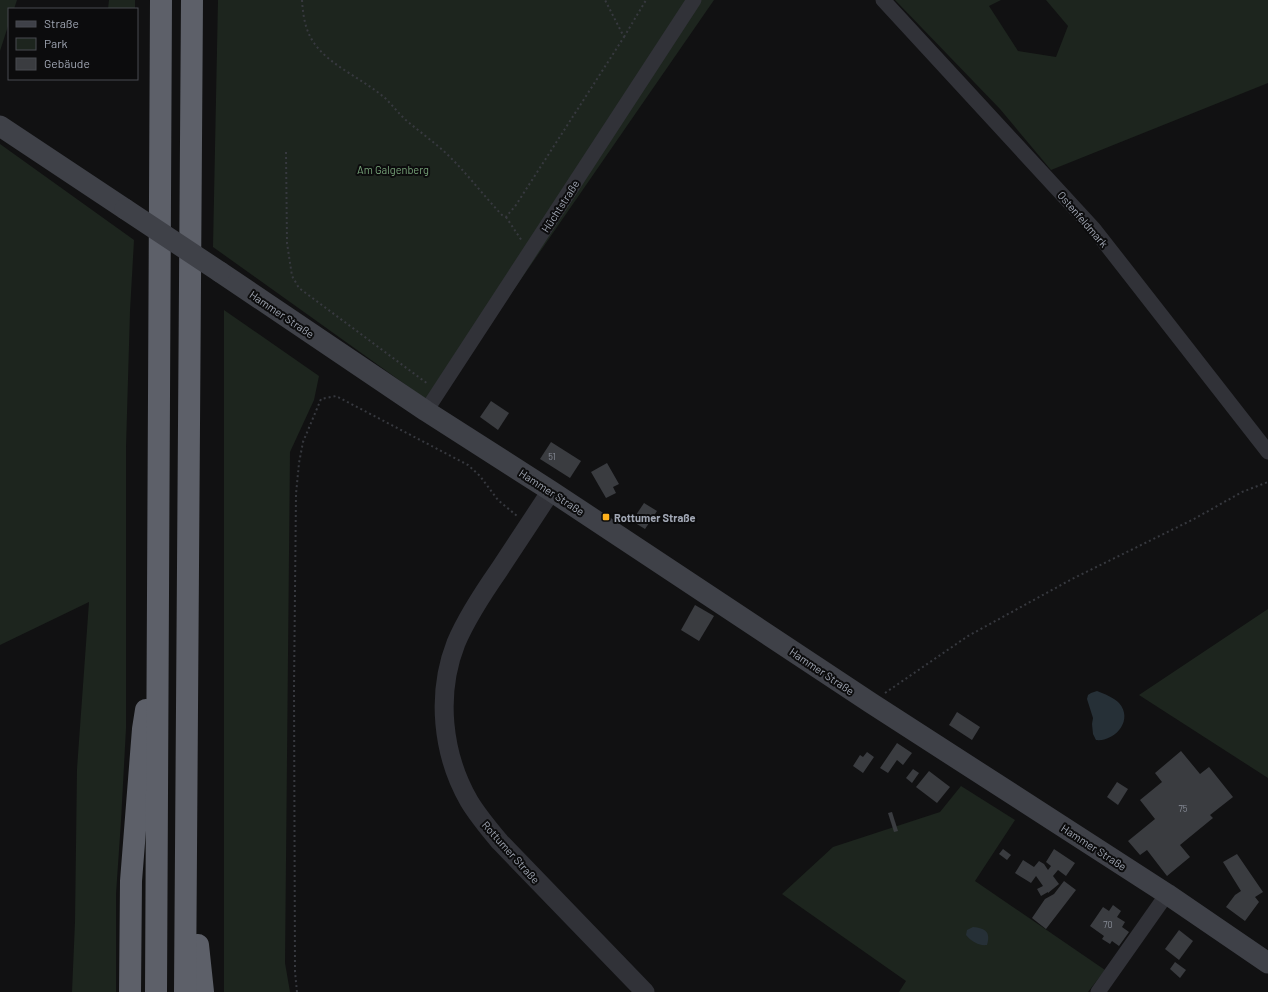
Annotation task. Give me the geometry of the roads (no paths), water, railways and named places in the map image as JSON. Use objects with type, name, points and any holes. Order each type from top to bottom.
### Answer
[{"type":"highway","points":[[156,992],[162,0]]},
{"type":"highway","points":[[185,992],[192,0]]},
{"type":"highway","points":[[130,992],[131,881],[143,729],[158,642]]},
{"type":"highway","points":[[186,839],[203,992]]},
{"type":"main road","name":"Hammer Straße","points":[[0,126],[426,411],[551,491],[871,703],[1167,894],[1268,963]]},
{"type":"street","name":"Hüchtstraße","points":[[426,411],[694,0]]},
{"type":"street","name":"Ostenfeldmark","points":[[883,0],[1094,229],[1268,452]]},
{"type":"street","name":"Rottumer Straße","points":[[551,491],[476,604],[456,642],[448,666],[445,696],[445,726],[449,754],[458,780],[469,802],[483,822],[500,842],[645,992]]},
{"type":"street","points":[[1098,992],[1167,894]]},
{"type":"place","name":"Rottumer Straße","points":[[606,517]]},
{"type":"park label","name":"Am Galgenberg","points":[[393,169]]}]
